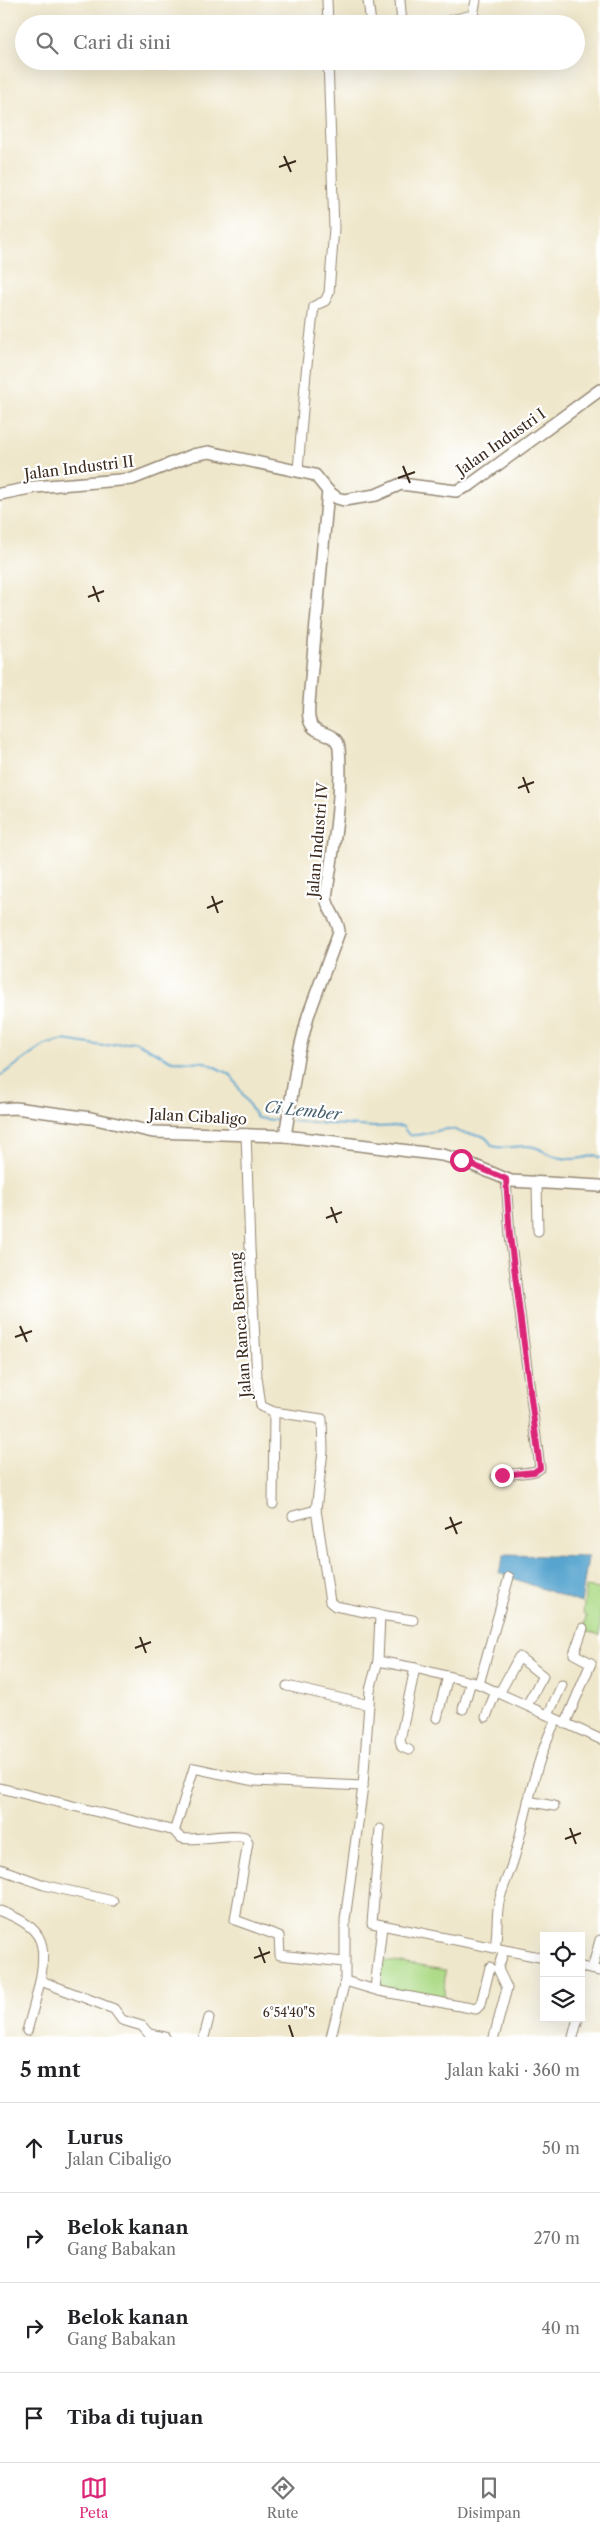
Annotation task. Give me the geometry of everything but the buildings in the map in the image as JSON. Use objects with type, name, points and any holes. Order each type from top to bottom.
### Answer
[{"type":"main road","name":"Jalan Industri I","points":[[328,491],[337,498],[344,500],[376,495],[401,484],[456,491],[470,484],[600,390]]},
{"type":"main road","name":"Jalan Industri II","points":[[0,494],[35,487],[132,479],[193,455],[209,452],[298,470],[315,476],[328,491]]},
{"type":"main road","name":"Jalan Industri IV","points":[[285,1136],[298,1056],[308,1016],[339,932],[339,926],[328,906],[326,897],[337,812],[339,747],[334,737],[313,727],[310,721],[310,690],[328,491]]},
{"type":"main road","name":"Jalan Cibaligo","points":[[0,1109],[15,1108],[91,1118],[153,1132],[285,1136],[442,1155],[461,1160],[506,1179],[537,1183],[600,1186]]},
{"type":"street","points":[[327,0],[328,15]]},
{"type":"street","points":[[368,0],[370,15]]},
{"type":"street","points":[[400,0],[401,15]]},
{"type":"street","points":[[472,15],[476,0]]},
{"type":"street","points":[[298,470],[309,338],[314,306],[325,301],[329,293],[334,228],[328,70]]},
{"type":"street","name":"Jalan Ranca Bentang","points":[[246,1134],[257,1376],[261,1406],[274,1412]]},
{"type":"street","points":[[496,1477],[504,1474],[534,1472],[540,1468],[510,1236],[506,1179]]},
{"type":"street","points":[[537,1183],[538,1231]]},
{"type":"street","points":[[273,1504],[274,1412],[322,1419],[323,1451],[316,1510],[330,1602],[334,1606],[413,1620]]},
{"type":"street","points":[[293,1516],[316,1510]]},
{"type":"street","points":[[463,1709],[475,1682],[509,1577]]},
{"type":"street","points":[[331,2037],[344,1981],[344,1920],[363,1786],[369,1704],[378,1661],[380,1615]]},
{"type":"street","points":[[494,2037],[507,1988],[498,1969],[500,1949],[499,1904],[516,1854],[528,1800],[546,1740],[591,1663],[574,1653],[583,1628]]},
{"type":"street","points":[[486,1717],[498,1692],[519,1657],[543,1676],[527,1705]]},
{"type":"street","points":[[378,1661],[475,1682],[556,1720],[600,1738]]},
{"type":"street","points":[[409,1750],[402,1747],[400,1740],[415,1668]]},
{"type":"street","points":[[437,1718],[448,1676]]},
{"type":"street","points":[[556,1720],[562,1685]]},
{"type":"street","points":[[287,1686],[369,1704]]},
{"type":"street","points":[[174,1830],[194,1768],[254,1781],[363,1786]]},
{"type":"street","points":[[0,1788],[174,1830],[179,1837],[186,1839],[222,1836],[245,1837],[248,1842],[235,1920],[279,1936],[280,1955],[343,1962]]},
{"type":"street","points":[[528,1800],[554,1806]]},
{"type":"street","points":[[380,1829],[371,1922],[382,1926],[540,1957]]},
{"type":"street","points":[[0,1869],[44,1885],[113,1901]]},
{"type":"street","points":[[0,1911],[23,1922],[40,1940],[41,1981],[27,2031]]},
{"type":"street","points":[[375,1989],[382,1926]]},
{"type":"street","points":[[596,1970],[600,1940]]},
{"type":"street","points":[[344,1981],[476,2009],[481,2004],[490,1967]]},
{"type":"street","points":[[41,1981],[114,2009],[122,2020],[142,2026],[149,2036],[165,2037]]},
{"type":"street","points":[[204,2037],[209,2018]]},
{"type":"street","points":[[573,2037],[577,2022]]},
{"type":"green space","points":[[586,1587],[600,1589],[600,1635],[584,1631],[586,1616],[583,1614]]},
{"type":"green space","points":[[381,1960],[445,1970],[444,2001],[379,1987]]},
{"type":"water","points":[[504,1555],[588,1557],[581,1603],[499,1573]]},
{"type":"waterway","name":"Ci Lember","points":[[0,1076],[45,1045],[64,1040],[103,1046],[134,1041],[172,1061],[205,1062],[231,1075],[257,1118],[282,1121]]},
{"type":"waterway","name":"Ci Lember","points":[[292,1121],[373,1127],[402,1126],[409,1135],[420,1135],[452,1129],[462,1133],[483,1136],[492,1146],[504,1148],[529,1146],[566,1159],[577,1159],[595,1155],[600,1158]]},
{"type":"route","points":[[461,1160],[506,1179],[510,1236],[540,1468],[534,1472],[502,1475]]}]
